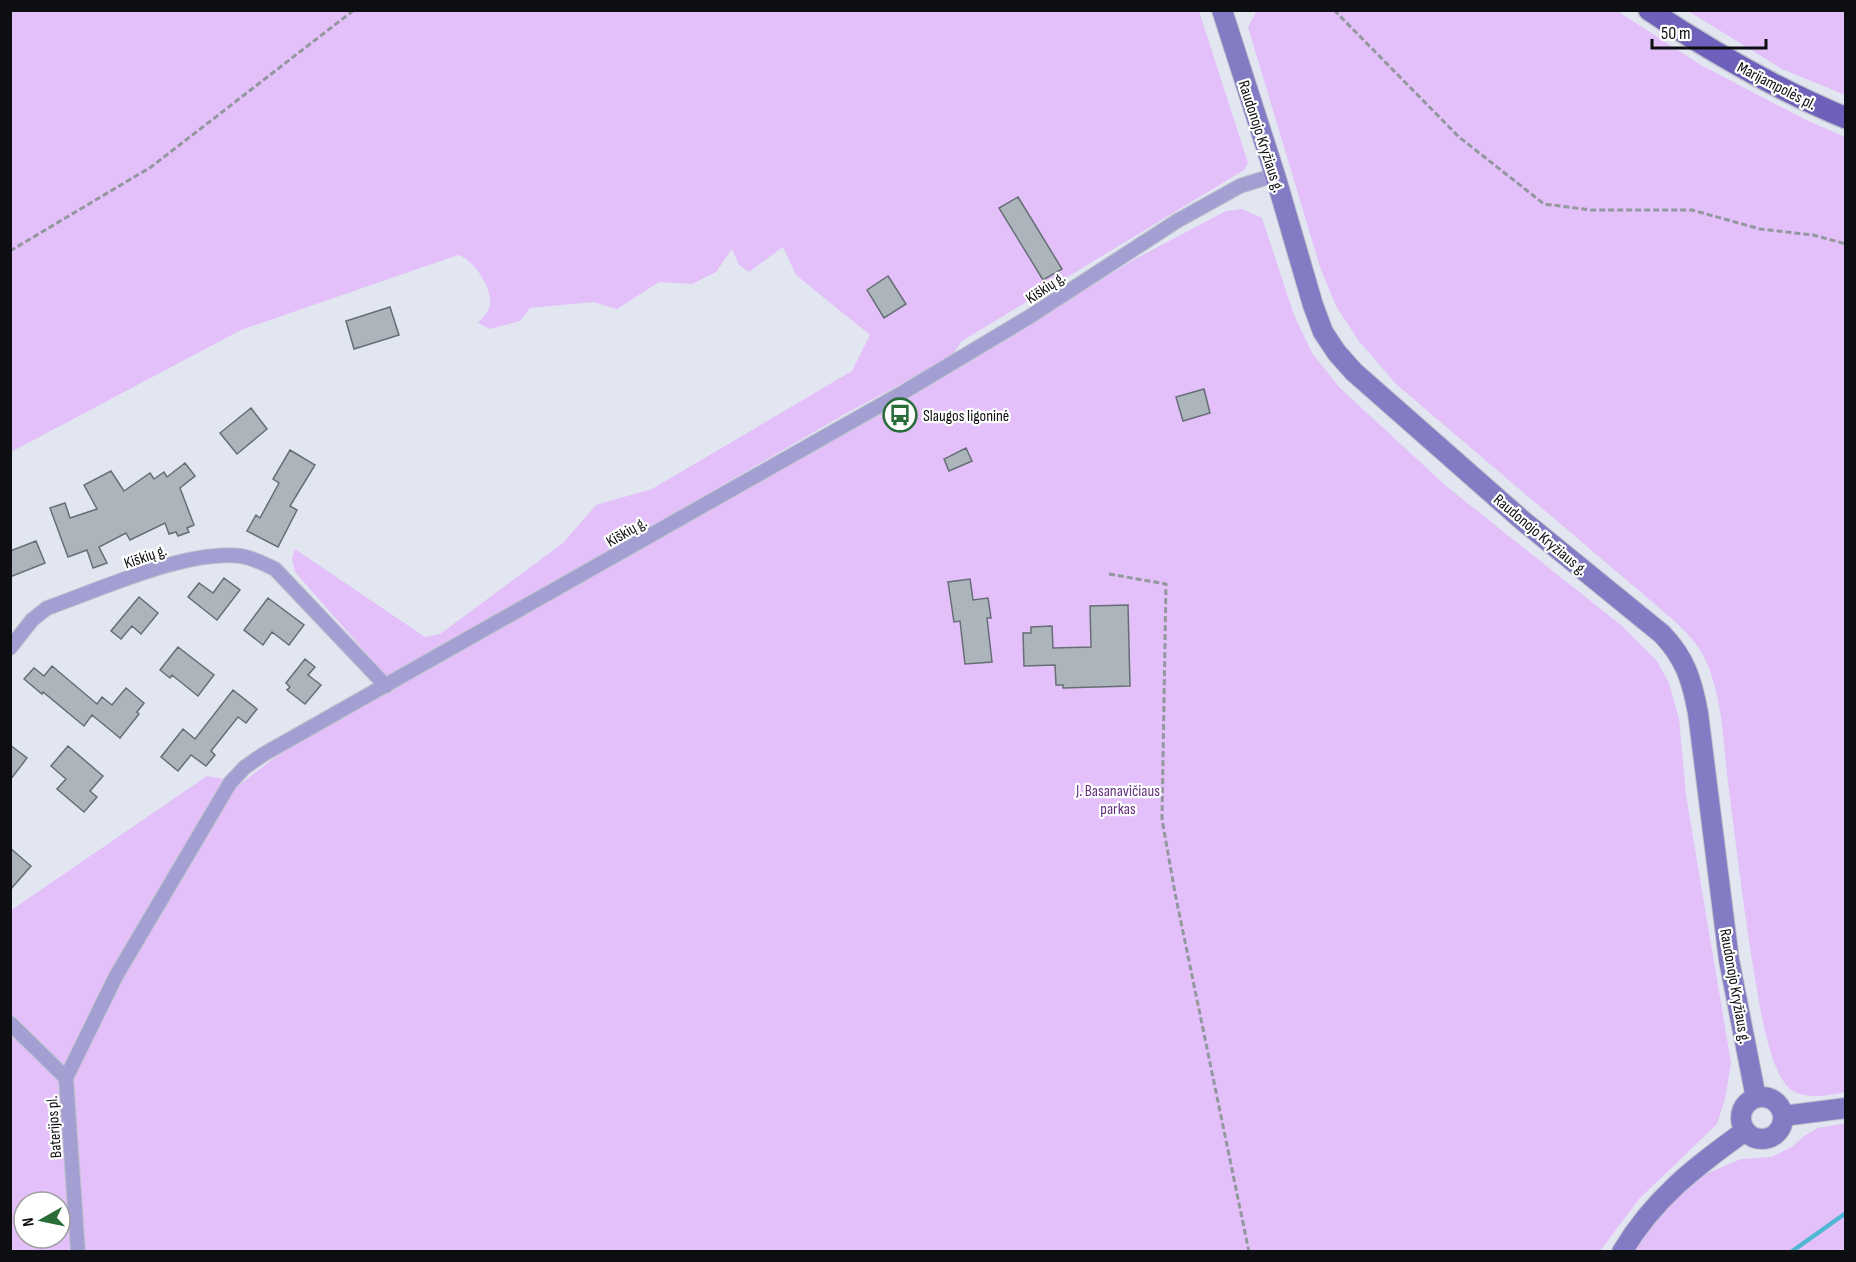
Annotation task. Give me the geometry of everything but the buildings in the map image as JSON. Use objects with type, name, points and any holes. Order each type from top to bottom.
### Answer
[{"type":"main road","name":"Raudonojo Kryžiaus g.","points":[[1222,10],[1275,175],[1313,305],[1323,332],[1337,353],[1354,372],[1513,512],[1662,634],[1677,649],[1694,687],[1729,960],[1756,1098]]},
{"type":"main road","name":"Marijampolės pl.","points":[[1649,10],[1749,72],[1815,106],[1845,118]]},
{"type":"main road","points":[[1756,1098],[1771,1099],[1781,1109],[1783,1116],[1780,1129],[1769,1138],[1756,1138],[1745,1131],[1741,1120],[1746,1104],[1756,1098]]},
{"type":"main road","points":[[1783,1116],[1845,1108]]},
{"type":"main road","points":[[1622,1251],[1636,1228],[1659,1201],[1686,1175],[1745,1131]]},
{"type":"street","name":"Kiškių g.","points":[[10,648],[32,620],[47,608],[176,562],[240,556],[255,559],[275,569],[386,686],[902,393],[1029,317],[1197,209],[1240,186],[1275,175]]},
{"type":"street","points":[[66,1078],[116,976],[230,783],[245,767],[264,754],[386,686]]},
{"type":"street","name":"Baterijos pl.","points":[[10,1023],[66,1078],[78,1251]]},
{"type":"path","points":[[10,251],[151,167],[354,10]]},
{"type":"path","points":[[1334,10],[1459,137],[1544,204],[1591,210],[1692,210],[1760,229],[1814,235],[1845,244]]},
{"type":"path","points":[[1109,574],[1166,584],[1162,819],[1175,893],[1249,1251]]},
{"type":"green space","points":[[1257,10],[1617,11],[1701,65],[1804,119],[1845,137],[1845,1092],[1814,1096],[1792,1090],[1780,1076],[1771,1053],[1761,1013],[1749,938],[1719,704],[1711,674],[1702,653],[1670,617],[1397,385],[1358,340],[1336,306],[1320,267],[1248,27]]},
{"type":"green space","points":[[10,11],[1199,11],[1248,163],[1244,170],[962,341],[951,357],[845,414],[389,679],[295,572],[292,558],[295,549],[425,637],[440,634],[563,543],[596,505],[652,489],[852,371],[870,335],[796,275],[783,247],[749,272],[739,265],[732,249],[716,272],[692,284],[659,282],[617,309],[593,302],[530,308],[520,321],[490,329],[478,323],[489,308],[488,288],[475,267],[458,255],[241,330],[11,452]]},
{"type":"green space","points":[[1688,11],[1845,11],[1845,95],[1782,69]]},
{"type":"green space","name":"J. Basanavičiaus parkas","points":[[1242,209],[1262,218],[1294,315],[1312,353],[1339,387],[1446,486],[1622,626],[1657,661],[1669,683],[1679,719],[1686,795],[1731,1063],[1725,1099],[1717,1124],[1639,1199],[1600,1251],[11,1251],[10,911],[207,776],[224,779],[235,788],[286,749],[882,413],[1135,259],[1226,211]]},
{"type":"green space","points":[[1845,1123],[1845,1251],[1634,1252],[1665,1208],[1696,1178],[1741,1159],[1772,1157],[1793,1146],[1818,1128]]},
{"type":"waterway","points":[[1791,1252],[1846,1213]]},
{"type":"place","name":"Slaugos ligoninė","points":[[900,415]]}]
